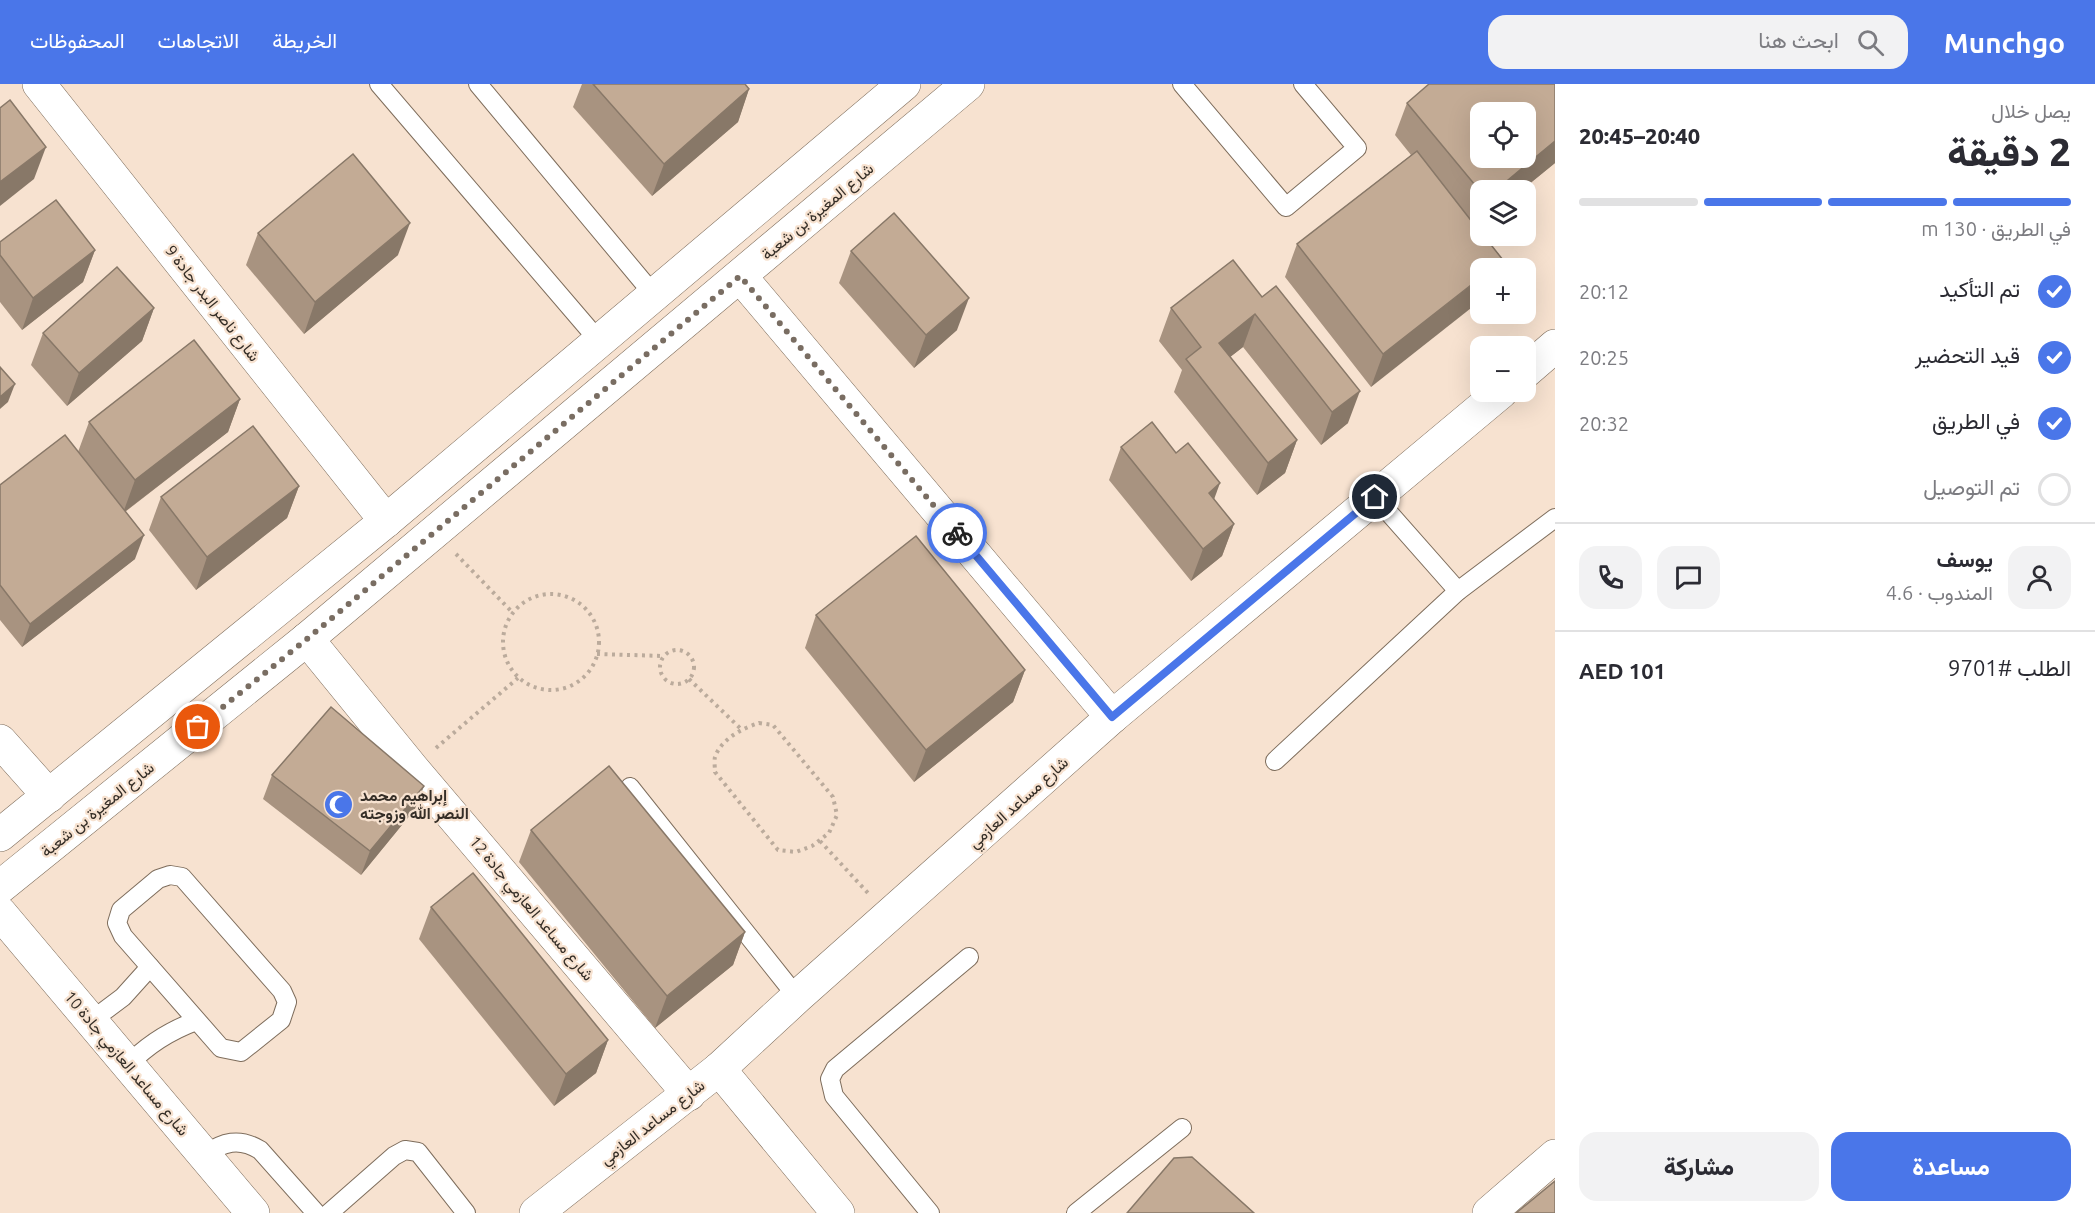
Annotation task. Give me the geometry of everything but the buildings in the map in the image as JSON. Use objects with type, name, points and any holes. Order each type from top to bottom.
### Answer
[{"type":"street","name":"شارع ناصر البدر جادة 9","points":[[39,84],[386,521]]},
{"type":"street","points":[[0,835],[386,521],[904,84]]},
{"type":"street","name":"شارع المغيرة بن شعبة","points":[[0,887],[307,639],[968,84]]},
{"type":"street","points":[[740,276],[1112,717]]},
{"type":"street","points":[[1536,362],[1555,346]]},
{"type":"street","name":"شارع مساعد العازمي","points":[[536,1213],[719,1070],[797,997],[1112,717],[1489,402]]},
{"type":"street","name":"شارع مساعد العازمي جادة 12","points":[[307,639],[412,768],[689,1094]]},
{"type":"street","points":[[0,741],[49,796]]},
{"type":"street","name":"شارع مساعد العازمي جادة 10","points":[[0,913],[253,1213]]},
{"type":"street","points":[[719,1070],[838,1213]]},
{"type":"street","points":[[1489,1213],[1555,1156]]},
{"type":"lane","points":[[379,84],[600,341]]},
{"type":"lane","points":[[478,84],[654,295]]},
{"type":"lane","points":[[1182,84],[1286,207],[1357,148],[1303,84]]},
{"type":"lane","points":[[1375,497],[1458,591]]},
{"type":"lane","points":[[1275,761],[1458,591],[1555,518]]},
{"type":"lane","points":[[630,787],[797,997]]},
{"type":"lane","points":[[170,875],[182,877],[282,991],[287,1002],[281,1020],[241,1052],[221,1048],[150,967],[123,936],[117,923],[122,910],[158,879],[170,875]]},
{"type":"lane","points":[[930,1213],[834,1096],[830,1079],[835,1069],[969,957]]},
{"type":"lane","points":[[91,1021],[123,997],[150,967]]},
{"type":"lane","points":[[128,1065],[142,1050],[159,1038],[196,1021]]},
{"type":"lane","points":[[1076,1213],[1182,1128]]},
{"type":"lane","points":[[204,1155],[231,1141],[251,1144],[260,1150],[316,1213]]},
{"type":"lane","points":[[329,1213],[394,1156],[405,1150],[418,1152],[463,1212]]},
{"type":"path","points":[[435,531],[513,613]]},
{"type":"path","points":[[543,595],[561,595],[577,602],[590,614],[598,630],[597,654],[594,664],[584,678],[568,688],[550,691],[533,687],[518,678],[508,664],[503,646],[505,629],[513,613],[526,601],[543,595]]},
{"type":"path","points":[[597,654],[664,656],[672,651],[682,651],[690,656],[694,664],[693,674],[689,679],[677,684],[668,681],[662,675],[660,665],[664,656]]},
{"type":"path","points":[[412,768],[518,678]]},
{"type":"path","points":[[689,679],[741,729]]},
{"type":"path","points":[[759,723],[773,725],[832,797],[837,815],[829,833],[813,846],[796,852],[778,850],[715,772],[715,758],[724,744],[741,729],[759,723]]},
{"type":"path","points":[[820,841],[890,916]]},
{"type":"way so far","points":[[198,727],[307,639],[740,276],[957,533]]},
{"type":"place","name":"إبراهيم محمد النصر الله وزوجته","points":[[339,804]]},
{"type":"route","points":[[957,533],[1112,717],[1375,497]]}]
